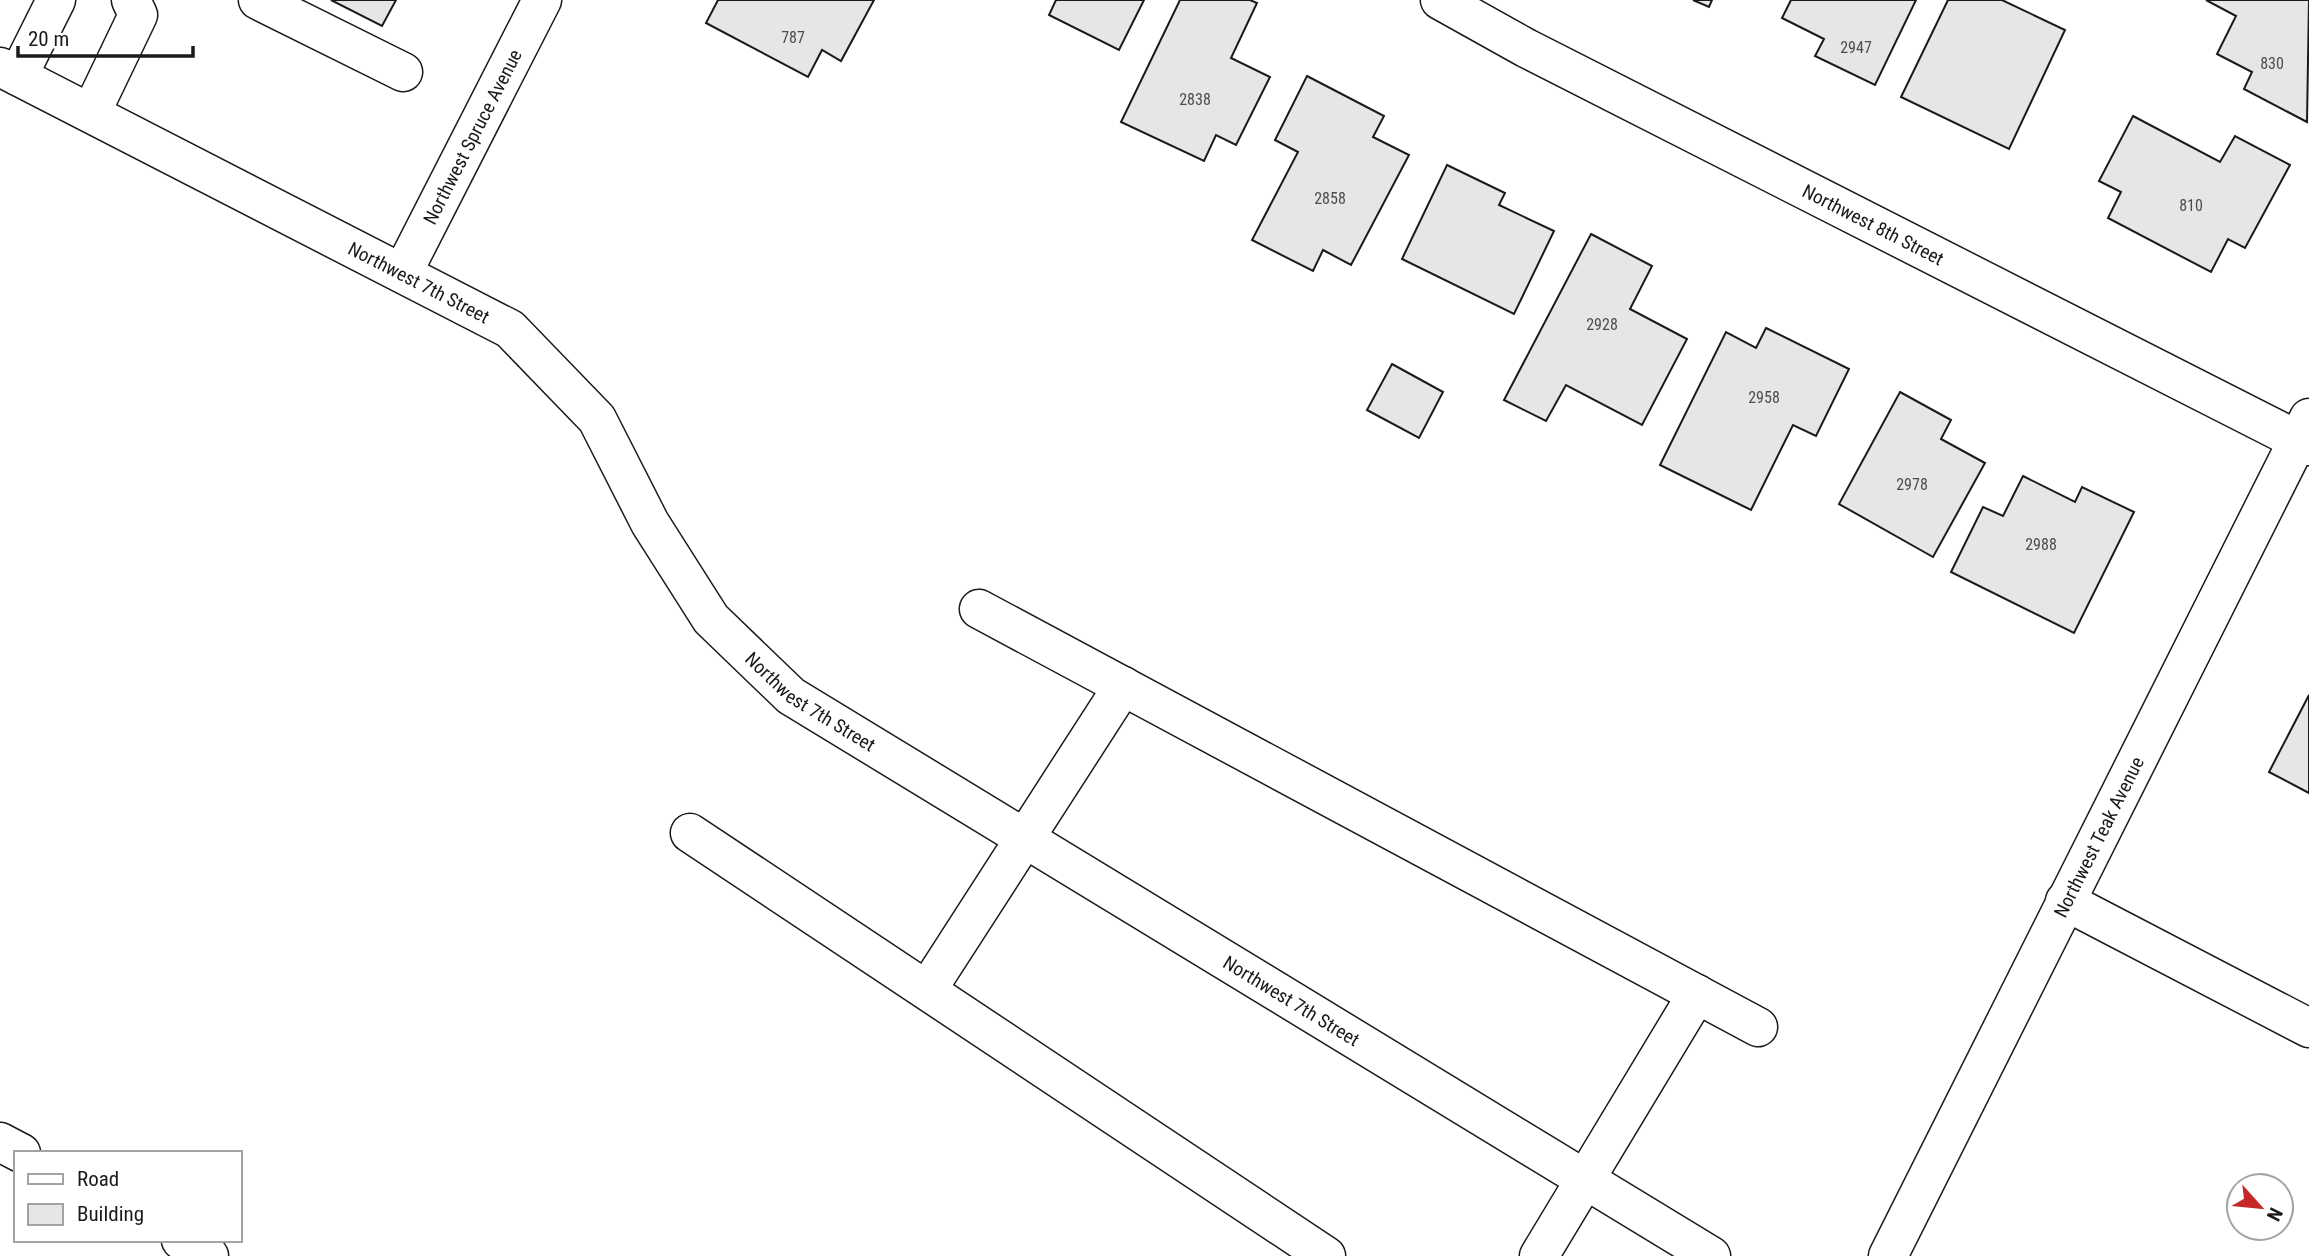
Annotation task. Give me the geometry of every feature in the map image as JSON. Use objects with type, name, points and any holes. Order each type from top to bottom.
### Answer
[{"type":"main road","points":[[9,71],[56,0]]},
{"type":"main road","points":[[91,113],[138,16],[131,0]]},
{"type":"main road","points":[[258,0],[403,72]]},
{"type":"main road","name":"Northwest Spruce Avenue","points":[[403,272],[542,0]]},
{"type":"main road","name":"Northwest 8th Street","points":[[1440,0],[1526,48],[2305,435]]},
{"type":"main road","name":"Northwest 7th Street","points":[[9,71],[510,329],[597,419],[649,523],[711,619],[790,696],[1711,1256]]},
{"type":"main road","name":"Northwest Teak Avenue","points":[[1888,1256],[2065,901],[2305,435]]},
{"type":"main road","points":[[979,609],[1758,1027]]},
{"type":"main road","points":[[926,990],[1123,686]]},
{"type":"main road","points":[[690,833],[1326,1256]]},
{"type":"main road","points":[[2065,901],[2309,1028]]},
{"type":"main road","points":[[1539,1256],[1697,994]]},
{"type":"main road","points":[[0,1142],[17,1151]]},
{"type":"main road","points":[[184,1242],[209,1256]]},
{"type":"building","points":[[331,0],[396,0],[382,26]]},
{"type":"building","points":[[718,0],[874,0],[841,61],[822,50],[808,77],[706,23]]},
{"type":"building","points":[[1056,0],[1144,0],[1119,50],[1049,15]]},
{"type":"building","points":[[1180,0],[1250,0],[1257,3],[1231,58],[1270,77],[1236,145],[1216,135],[1204,161],[1121,122]]},
{"type":"building","points":[[1693,0],[1712,0],[1709,7]]},
{"type":"building","points":[[1791,0],[1916,0],[1875,85],[1815,56],[1824,39],[1782,18]]},
{"type":"building","points":[[1948,0],[2002,0],[2065,30],[2009,149],[1901,97]]},
{"type":"building","points":[[2206,0],[2309,0],[2307,122],[2244,89],[2252,72],[2217,54],[2236,16]]},
{"type":"building","points":[[1307,76],[1384,116],[1373,137],[1409,155],[1351,265],[1323,250],[1313,271],[1252,240],[1298,152],[1275,140]]},
{"type":"building","points":[[2133,116],[2220,162],[2235,136],[2290,165],[2245,248],[2228,239],[2211,272],[2108,218],[2121,192],[2099,181]]},
{"type":"building","points":[[1447,165],[1505,193],[1499,205],[1554,231],[1514,314],[1402,259]]},
{"type":"building","points":[[1591,234],[1652,266],[1630,309],[1687,339],[1642,425],[1566,385],[1546,421],[1504,400]]},
{"type":"building","points":[[1766,328],[1849,369],[1816,436],[1793,425],[1751,510],[1660,465],[1726,332],[1756,348]]},
{"type":"building","points":[[1392,364],[1443,392],[1419,438],[1367,410]]},
{"type":"building","points":[[1900,392],[1951,420],[1941,439],[1985,463],[1933,557],[1839,504]]},
{"type":"building","points":[[2023,476],[2075,502],[2082,487],[2134,512],[2074,633],[1951,572],[1983,507],[2003,516]]},
{"type":"building","points":[[2309,695],[2309,793],[2269,772]]}]
